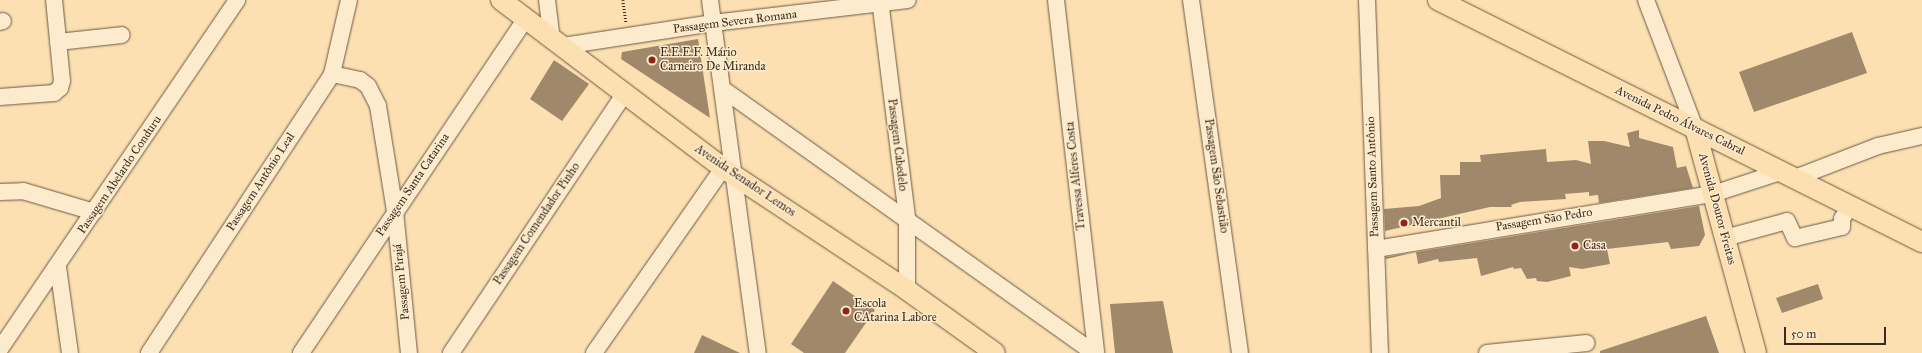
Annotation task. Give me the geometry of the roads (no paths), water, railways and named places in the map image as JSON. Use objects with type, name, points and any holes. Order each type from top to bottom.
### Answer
[{"type":"main road","name":"Avenida Senador Lemos","points":[[501,0],[558,42],[624,95],[729,172],[907,290],[995,353]]},
{"type":"main road","name":"Avenida Pedro Álvares Cabral","points":[[1452,3],[1849,207],[1922,242]]},
{"type":"main road","name":"Avenida Doutor Freitas","points":[[1695,128],[1756,353]]},
{"type":"street","points":[[0,97],[54,92],[60,88],[62,81],[54,0]]},
{"type":"street","name":"Passagem Abelardo Conduru","points":[[0,349],[58,267],[237,0]]},
{"type":"street","name":"Passagem Antônio Leal","points":[[149,353],[332,74],[349,0]]},
{"type":"street","points":[[547,0],[558,42]]},
{"type":"street","points":[[710,0],[712,23],[724,90],[729,172],[758,353]]},
{"type":"street","name":"Passagem Severa Romana","points":[[558,42],[627,36],[712,23],[880,2],[908,0]]},
{"type":"street","name":"Travessa Alferes Costa","points":[[1056,0],[1095,353]]},
{"type":"street","name":"Passagem São Sebastião","points":[[1191,0],[1240,353]]},
{"type":"street","name":"Passagem Santo Antônio","points":[[1367,0],[1380,353]]},
{"type":"street","name":"Avenida Doutor Freitas","points":[[1646,0],[1695,128]]},
{"type":"street","name":"Passagem Cabedelo","points":[[880,2],[906,218],[907,290]]},
{"type":"street","name":"Passagem Santa Catarina","points":[[301,353],[526,18]]},
{"type":"street","points":[[58,42],[122,35]]},
{"type":"street","name":"Passagem Pirajá","points":[[332,74],[360,80],[373,93],[383,129],[395,211],[409,353]]},
{"type":"street","points":[[724,90],[1095,353]]},
{"type":"street","name":"Passagem Comendador Pinho","points":[[451,353],[624,95]]},
{"type":"street","points":[[1787,175],[1878,146],[1922,136]]},
{"type":"street","points":[[594,353],[729,172]]},
{"type":"street","name":"Passagem São Pedro","points":[[1376,249],[1713,194],[1787,175]]},
{"type":"street","points":[[0,192],[23,191],[94,212]]},
{"type":"street","points":[[1725,238],[1787,221],[1795,238],[1842,227],[1842,219],[1849,207]]},
{"type":"street","points":[[58,267],[70,353]]},
{"type":"street","points":[[1487,353],[1587,343]]},
{"type":"place","name":"E.E.E.F. Mário Carneiro De Miranda","points":[[652,60]]},
{"type":"place","name":"Mercantil","points":[[1404,223]]},
{"type":"place","name":"Casa","points":[[1575,246]]},
{"type":"place","name":"Escola CAtarina Labore","points":[[846,311]]}]
